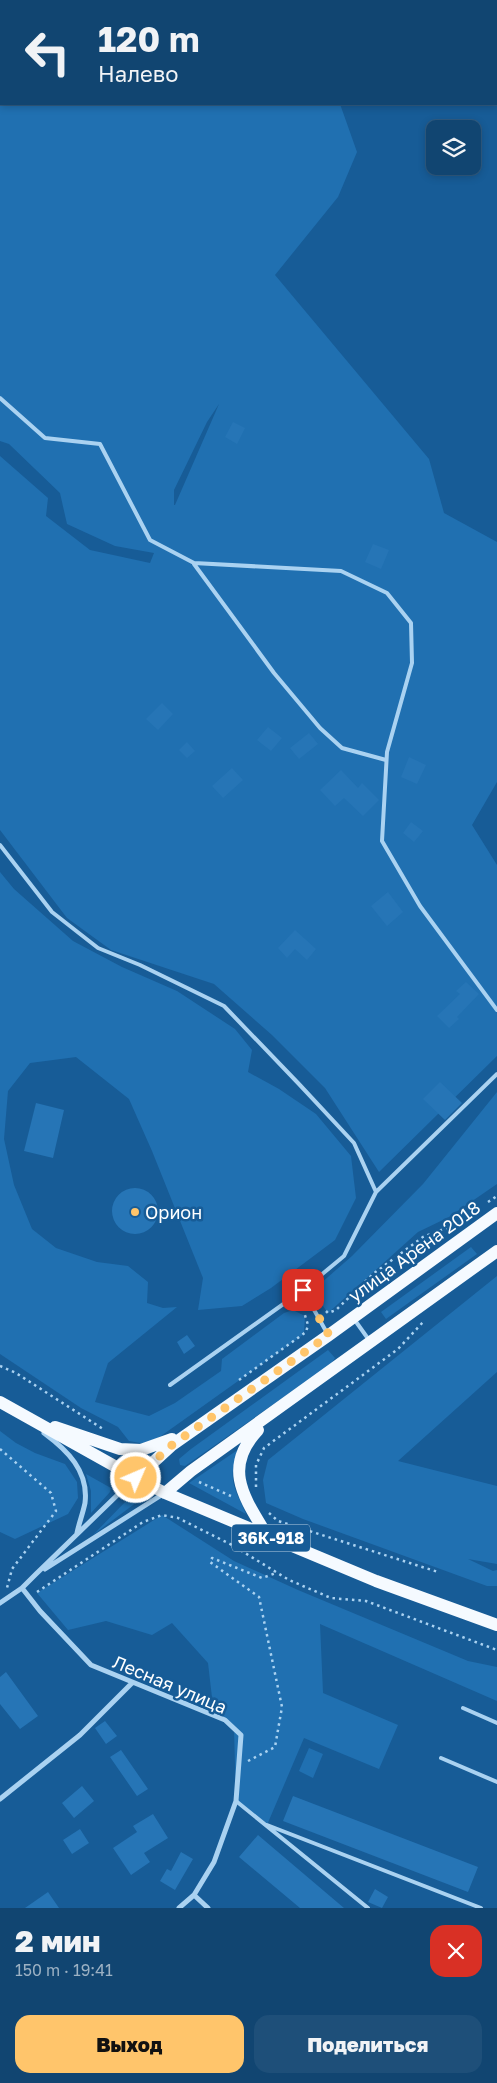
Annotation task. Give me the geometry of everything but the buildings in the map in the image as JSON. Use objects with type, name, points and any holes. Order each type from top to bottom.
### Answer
[{"type":"main road","name":"улица Арена 2018","points":[[136,1478],[158,1456],[190,1432],[329,1335],[497,1213]]},
{"type":"main road","points":[[166,1492],[191,1471],[497,1251]]},
{"type":"main road","name":"36К-918","points":[[0,1402],[136,1478],[166,1492],[268,1537],[408,1593],[497,1625]]},
{"type":"main road","points":[[268,1537],[244,1498],[239,1483],[241,1462],[247,1441],[278,1409]]},
{"type":"main road","points":[[20,1414],[120,1449],[141,1450],[159,1445],[190,1432]]},
{"type":"street","points":[[20,1414],[64,1448],[80,1470],[85,1487],[85,1503],[76,1535]]},
{"type":"street","points":[[2,1601],[22,1588],[136,1478]]},
{"type":"street","points":[[36,1574],[166,1492]]},
{"type":"street","name":"Лесная улица","points":[[22,1588],[40,1611],[91,1666],[225,1720],[240,1735],[236,1801],[214,1862],[194,1895],[179,1908]]},
{"type":"street","points":[[0,1799],[80,1735],[132,1683]]},
{"type":"street","points":[[194,1895],[208,1908]]},
{"type":"lane","points":[[0,398],[45,438],[100,444],[150,540],[194,563],[341,571],[387,593],[411,623],[412,663],[387,752],[382,841],[420,906],[497,1010]]},
{"type":"lane","points":[[194,563],[274,673],[320,728],[342,748],[386,760]]},
{"type":"lane","points":[[0,845],[52,912],[98,948],[140,965],[224,1006],[354,1143],[376,1192]]},
{"type":"lane","points":[[170,1385],[303,1290],[344,1256],[376,1192],[497,1074]]},
{"type":"lane","points":[[303,1290],[329,1335]]},
{"type":"lane","points":[[353,1317],[370,1342]]},
{"type":"lane","points":[[463,1708],[497,1723]]},
{"type":"lane","points":[[441,1758],[497,1782]]},
{"type":"lane","points":[[236,1801],[368,1908]]},
{"type":"lane","points":[[267,1825],[481,1908]]},
{"type":"path","points":[[483,1206],[497,1196]]},
{"type":"path","points":[[323,1308],[328,1313],[336,1310],[373,1274],[423,1238],[462,1222],[469,1216]]},
{"type":"path","points":[[232,1385],[306,1332],[308,1325],[304,1312]]},
{"type":"path","points":[[256,1494],[256,1465],[264,1448],[398,1349],[431,1313]]},
{"type":"path","points":[[0,1366],[16,1373],[109,1432]]},
{"type":"path","points":[[0,1449],[51,1493],[56,1511],[12,1569],[2,1601]]},
{"type":"path","points":[[200,1482],[232,1497]]},
{"type":"path","points":[[264,1509],[278,1520],[438,1572]]},
{"type":"path","points":[[29,1597],[143,1522],[162,1515],[178,1518],[232,1545],[289,1580],[331,1598],[366,1601],[497,1650]]},
{"type":"path","points":[[238,1767],[275,1747],[282,1707],[260,1597],[210,1562],[212,1558],[262,1578],[276,1573]]},
{"type":"shaded area","points":[[0,105],[340,105],[357,152],[338,197],[275,275],[429,459],[444,513],[497,542],[497,782],[472,825],[497,865],[497,1056],[379,1172],[325,1088],[272,1035],[214,984],[111,950],[67,918],[0,830],[0,456],[48,498],[46,516],[90,550],[150,563],[154,553],[115,546],[67,524],[60,493],[9,444],[0,441]],"holes":[[[219,404],[174,505],[174,490],[207,422]]]},
{"type":"shaded area","points":[[0,872],[14,889],[73,941],[122,967],[177,991],[235,1029],[252,1050],[248,1072],[279,1089],[316,1114],[351,1156],[356,1198],[335,1240],[271,1288],[242,1306],[198,1310],[203,1278],[129,1099],[76,1057],[30,1063],[8,1091],[4,1139],[14,1185],[32,1229],[56,1248],[97,1262],[128,1266],[148,1282],[147,1303],[163,1308],[177,1307],[108,1363],[95,1402],[149,1416],[175,1403],[221,1371],[222,1359],[284,1313],[293,1310],[305,1316],[304,1334],[161,1436],[146,1444],[129,1441],[118,1427],[81,1408],[0,1354]]},
{"type":"shaded area","points":[[497,1092],[497,1184],[449,1217],[418,1232],[328,1313],[312,1291],[352,1256],[423,1184]]},
{"type":"shaded area","points":[[471,1247],[477,1254],[386,1319],[381,1312]]},
{"type":"shaded area","points":[[497,1276],[497,1372],[398,1461],[497,1486],[497,1564],[468,1559],[493,1571],[497,1570],[497,1586],[487,1586],[303,1519],[266,1503],[263,1480],[268,1460]]},
{"type":"shaded area","points":[[328,1350],[335,1358],[331,1364],[185,1466],[180,1465],[179,1459],[191,1449]]},
{"type":"shaded area","points":[[0,1431],[16,1443],[35,1453],[65,1464],[77,1482],[78,1498],[68,1514],[15,1539],[0,1532]]},
{"type":"shaded area","points":[[242,1447],[234,1466],[233,1481],[246,1514],[189,1483]]},
{"type":"shaded area","points":[[86,1474],[111,1488],[110,1492],[91,1513],[91,1491]]},
{"type":"shaded area","points":[[129,1498],[137,1502],[93,1535]]},
{"type":"shaded area","points":[[162,1515],[234,1561],[298,1590],[468,1661],[497,1667],[497,1701],[320,1624],[323,1693],[398,1725],[379,1769],[304,1738],[267,1825],[236,1801],[234,1729],[213,1706],[208,1663],[172,1623],[152,1635],[106,1621],[68,1630],[37,1593]]},
{"type":"shaded area","points":[[309,1748],[323,1754],[313,1778],[299,1771]]},
{"type":"place","name":"Орион","points":[[135,1212]]},
{"type":"route","points":[[136,1478],[172,1445],[329,1335],[303,1290]]}]
